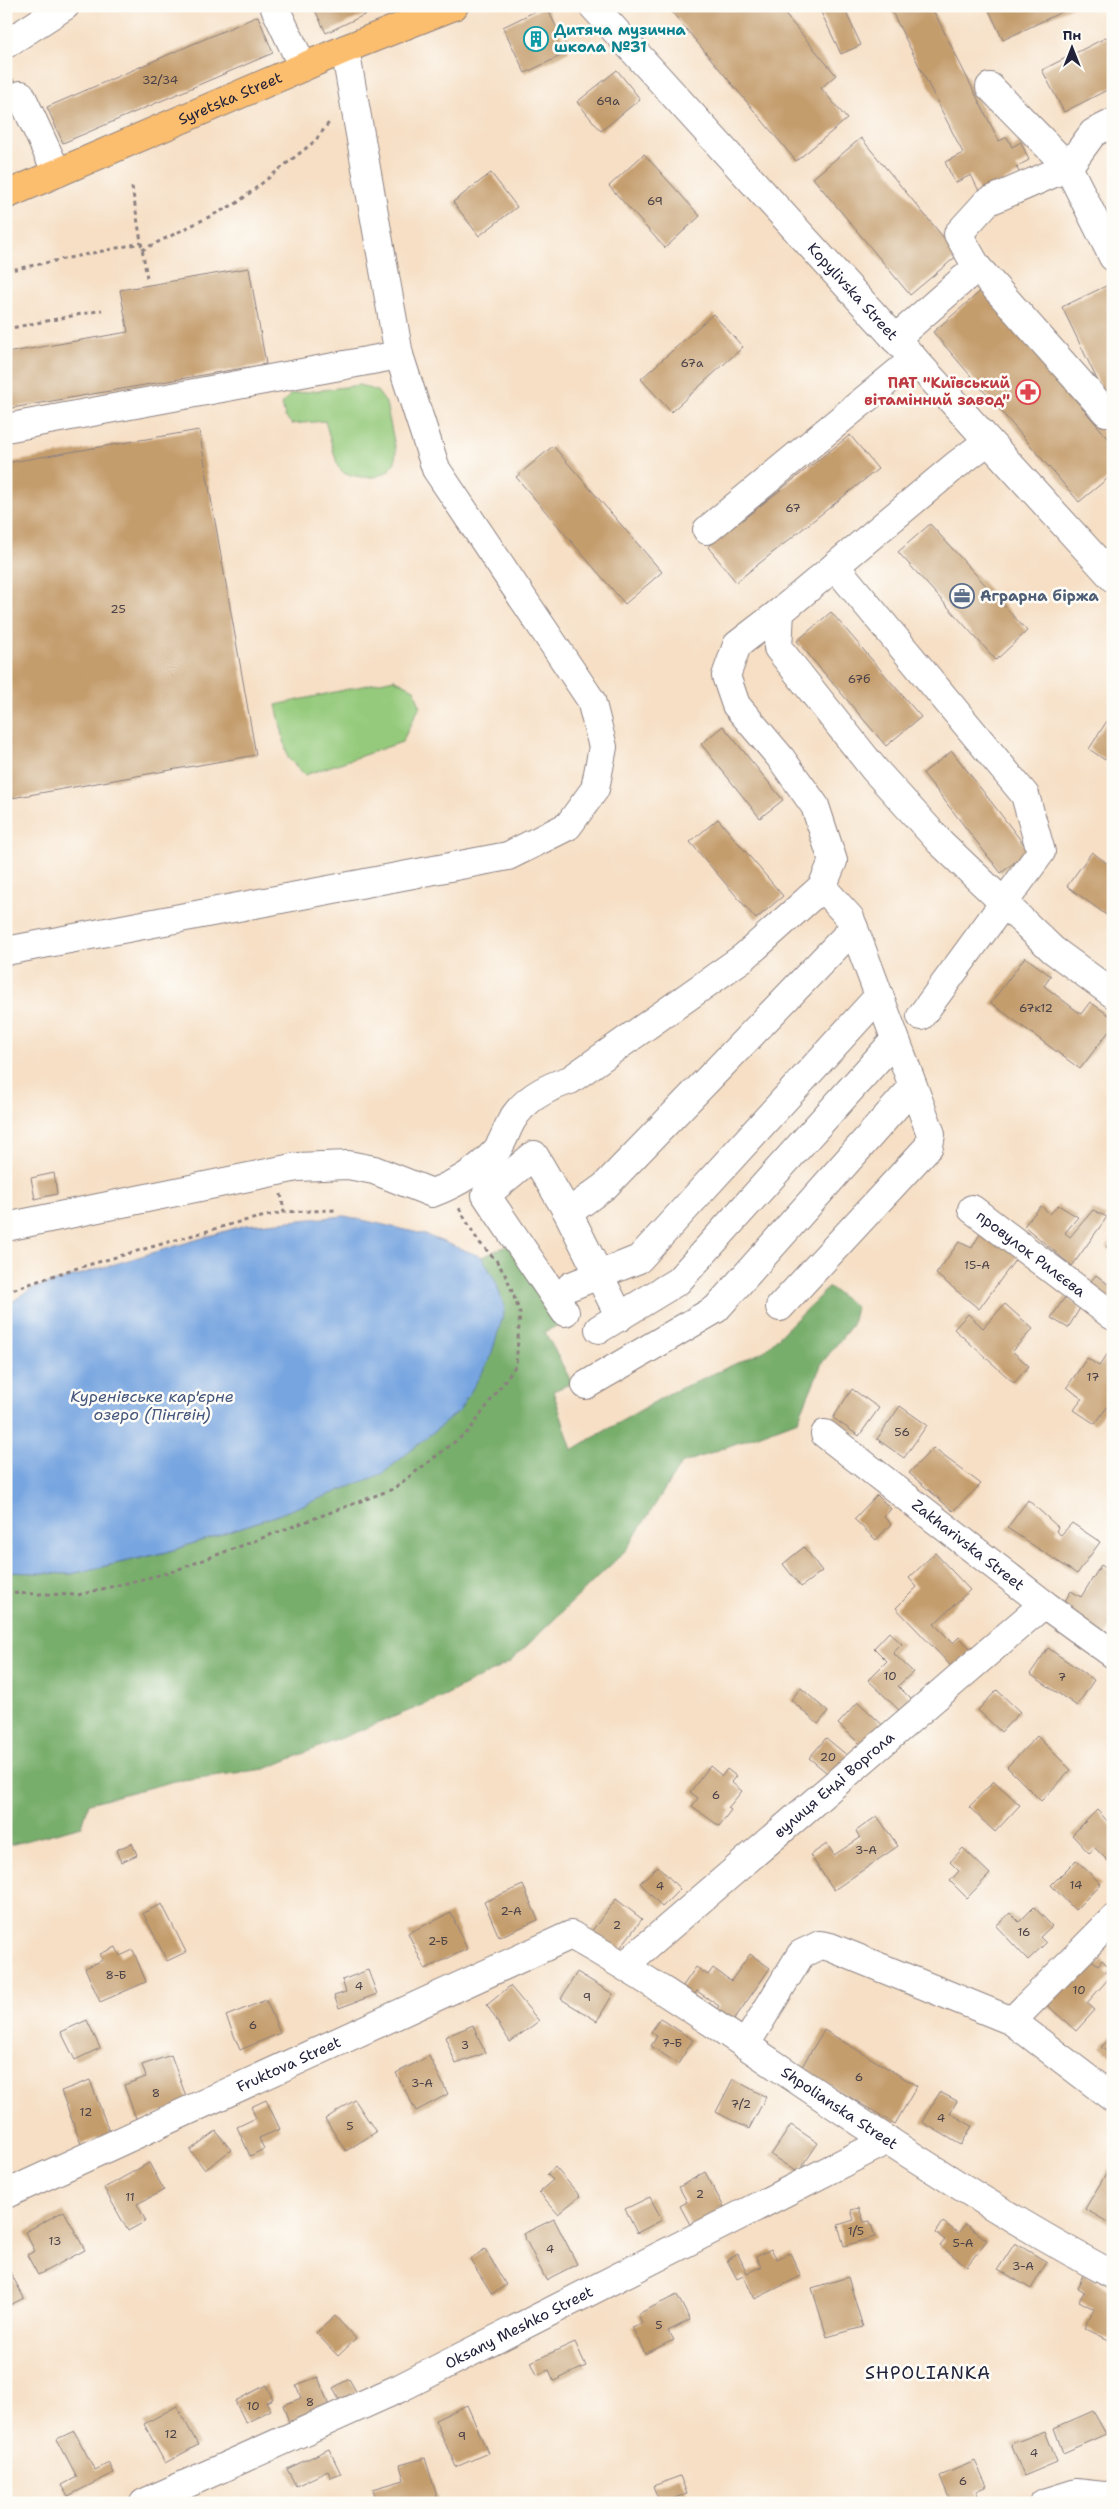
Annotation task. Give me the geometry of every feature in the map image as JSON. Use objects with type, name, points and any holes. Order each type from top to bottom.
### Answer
[{"type":"main road","name":"Syretska Street","points":[[6,195],[345,49],[454,6]]},
{"type":"street","points":[[6,44],[65,6]]},
{"type":"street","points":[[274,6],[303,67]]},
{"type":"street","name":"Kopylivska Street","points":[[593,6],[1113,578]]},
{"type":"street","points":[[6,951],[508,856],[568,826],[595,789],[602,747],[591,700],[436,469],[399,355],[345,49]]},
{"type":"street","points":[[990,87],[1068,166],[1113,257]]},
{"type":"street","points":[[21,95],[57,173]]},
{"type":"street","points":[[1113,123],[1093,132],[1068,166],[986,202],[958,234],[977,267],[1106,412],[1113,407]]},
{"type":"street","points":[[895,339],[977,267]]},
{"type":"street","points":[[6,428],[399,355]]},
{"type":"street","points":[[707,530],[914,359]]},
{"type":"street","points":[[478,1184],[512,1119],[532,1098],[550,1086],[570,1080],[744,957],[822,887],[834,861],[815,806],[780,757],[736,705],[726,676],[737,645],[780,612],[955,466],[988,441]]},
{"type":"street","points":[[835,566],[1026,795],[1041,852],[920,1016]]},
{"type":"street","points":[[780,612],[778,648],[874,769],[940,842],[1053,950],[1113,994]]},
{"type":"street","points":[[780,1307],[929,1146],[931,1134],[850,918],[822,887]]},
{"type":"street","points":[[568,1213],[605,1186],[854,928]]},
{"type":"street","points":[[571,1286],[639,1259],[879,996]]},
{"type":"street","points":[[6,1227],[297,1167],[348,1165],[374,1170],[432,1193],[447,1188],[478,1184],[534,1155],[600,1273],[609,1323],[678,1281],[895,1040]]},
{"type":"street","points":[[586,1385],[716,1308],[913,1087]]},
{"type":"street","points":[[478,1184],[565,1312]]},
{"type":"street","name":"провулок Рилєєва","points":[[972,1209],[1113,1316]]},
{"type":"street","name":"Zakharivska Street","points":[[825,1434],[1044,1604],[1113,1654]]},
{"type":"street","name":"вулиця Енді Воргола","points":[[625,1965],[1044,1604]]},
{"type":"street","points":[[1012,2021],[1113,1919]]},
{"type":"street","name":"Shpolianska Street","points":[[571,1935],[625,1965],[888,2140],[1074,2254],[1113,2275]]},
{"type":"street","name":"Fruktova Street","points":[[6,2194],[571,1935]]},
{"type":"street","points":[[746,2044],[801,1954],[820,1946],[830,1947],[1012,2021],[1113,2098]]},
{"type":"street","name":"Oksany Meshko Street","points":[[144,2503],[400,2388],[888,2140]]},
{"type":"street","points":[[1044,2503],[1076,2493],[1113,2498]]},
{"type":"path","points":[[142,250],[236,203],[315,141],[353,92]]},
{"type":"path","points":[[132,187],[147,278]]},
{"type":"path","points":[[6,271],[141,243]]},
{"type":"path","points":[[6,329],[102,310]]},
{"type":"path","points":[[6,1593],[78,1595],[171,1572],[393,1489],[469,1431],[516,1365],[520,1313],[507,1278],[496,1260],[478,1241],[447,1188]]},
{"type":"path","points":[[6,1280],[8,1291],[67,1271],[239,1222],[284,1212],[336,1210]]},
{"type":"green space","points":[[360,385],[377,391],[386,403],[396,451],[395,462],[387,472],[375,477],[345,474],[338,467],[325,421],[292,424],[285,417],[282,404],[291,394]]},
{"type":"green space","points":[[394,679],[414,689],[420,706],[402,742],[305,775],[288,758],[276,705]]},
{"type":"green space","points":[[508,1245],[560,1324],[545,1332],[572,1383],[553,1391],[572,1450],[668,1394],[764,1351],[829,1287],[856,1307],[852,1325],[822,1363],[798,1420],[681,1464],[626,1550],[510,1662],[438,1699],[265,1769],[175,1781],[89,1803],[82,1826],[6,1846],[6,1572],[71,1574],[167,1552],[275,1516],[496,1282],[482,1257]]},
{"type":"water","name":"Куренівське кар'єрне озеро (Пінгвін)","points":[[345,1216],[423,1234],[482,1257],[496,1282],[505,1309],[490,1359],[459,1411],[382,1474],[275,1516],[167,1552],[71,1574],[6,1572],[6,1306],[31,1289],[246,1225]]},
{"type":"building","points":[[313,6],[383,6],[326,33]]},
{"type":"building","name":"Дитяча музична школа №31","points":[[546,6],[569,52],[525,73],[503,27]]},
{"type":"building","points":[[667,6],[778,6],[836,75],[821,88],[847,119],[796,161]]},
{"type":"building","points":[[818,6],[843,6],[861,45],[841,54]]},
{"type":"building","points":[[889,6],[931,6],[999,141],[1007,137],[1012,147],[1021,142],[1029,160],[1016,167],[1020,173],[980,193],[971,175],[955,183],[945,162],[963,153]]},
{"type":"building","points":[[987,6],[1074,6],[1003,40]]},
{"type":"building","points":[[258,16],[273,53],[63,143],[47,107]]},
{"type":"building","points":[[1113,34],[1113,87],[1064,112],[1042,70]]},
{"type":"building","points":[[6,67],[15,83],[6,87]]},
{"type":"building","points":[[617,70],[640,99],[601,131],[577,102]]},
{"type":"building","points":[[861,138],[958,255],[910,295],[813,178]]},
{"type":"building","points":[[644,154],[700,216],[665,248],[609,186]]},
{"type":"building","points":[[491,173],[517,207],[479,236],[453,202]]},
{"type":"building","points":[[249,268],[266,364],[6,409],[6,353],[128,332],[120,290]]},
{"type":"building","points":[[1110,284],[1113,290],[1113,387],[1103,392],[1062,307]]},
{"type":"building","points":[[982,290],[1113,444],[1113,474],[1079,502],[933,332]]},
{"type":"building","points":[[713,314],[743,347],[671,412],[641,379]]},
{"type":"building","points":[[199,430],[256,755],[6,799],[6,463]]},
{"type":"building","points":[[850,435],[878,469],[736,582],[708,547]]},
{"type":"building","points":[[553,446],[662,572],[625,604],[516,477]]},
{"type":"building","points":[[930,524],[1027,631],[996,660],[898,552]]},
{"type":"building","points":[[831,612],[921,717],[886,746],[797,641]]},
{"type":"building","points":[[1107,721],[1113,725],[1113,747],[1105,760],[1089,749]]},
{"type":"building","points":[[723,726],[783,800],[760,818],[701,744]]},
{"type":"building","points":[[952,751],[1029,851],[1001,873],[923,773]]},
{"type":"building","points":[[718,819],[783,896],[756,919],[690,842]]},
{"type":"building","points":[[1092,852],[1113,868],[1113,920],[1067,886]]},
{"type":"building","points":[[1025,957],[1051,976],[1044,986],[1081,1014],[1090,1002],[1113,1018],[1113,1026],[1080,1069],[991,1003]]},
{"type":"building","points":[[54,1173],[57,1194],[35,1199],[31,1178]]},
{"type":"building","points":[[1058,1205],[1078,1217],[1065,1233],[1070,1237],[1093,1210],[1107,1217],[1072,1266],[1024,1226],[1041,1206],[1050,1214]]},
{"type":"building","points":[[982,1230],[1018,1256],[979,1309],[936,1274],[959,1242],[972,1248]]},
{"type":"building","points":[[1113,1238],[1113,1252],[1106,1247]]},
{"type":"building","points":[[1096,1275],[1113,1288],[1113,1305],[1086,1287]]},
{"type":"building","points":[[1065,1297],[1080,1308],[1068,1328],[1051,1318]]},
{"type":"building","points":[[1005,1304],[1033,1329],[1012,1351],[1029,1366],[1014,1383],[954,1329],[968,1314],[983,1328]]},
{"type":"building","points":[[1111,1349],[1113,1399],[1095,1424],[1074,1410],[1082,1399],[1067,1387],[1087,1358],[1099,1366]]},
{"type":"building","points":[[852,1389],[879,1408],[859,1436],[833,1418]]},
{"type":"building","points":[[900,1406],[927,1425],[904,1458],[877,1439]]},
{"type":"building","points":[[933,1448],[981,1484],[953,1511],[909,1473]]},
{"type":"building","points":[[877,1495],[891,1509],[884,1517],[891,1524],[876,1540],[854,1519]]},
{"type":"building","points":[[1028,1500],[1058,1527],[1056,1531],[1061,1535],[1072,1523],[1100,1542],[1077,1574],[1007,1528]]},
{"type":"building","points":[[804,1547],[822,1571],[801,1587],[783,1564]]},
{"type":"building","points":[[935,1553],[970,1590],[934,1624],[953,1643],[959,1637],[972,1650],[953,1668],[896,1608],[917,1587],[909,1578]]},
{"type":"building","points":[[1101,1565],[1113,1573],[1113,1624],[1105,1636],[1060,1609],[1071,1591],[1081,1597]]},
{"type":"building","points":[[889,1632],[902,1644],[893,1653],[913,1672],[898,1686],[913,1701],[901,1712],[868,1680],[887,1661],[874,1648]]},
{"type":"building","points":[[1048,1648],[1094,1680],[1077,1706],[1030,1674]]},
{"type":"building","points":[[801,1688],[828,1712],[818,1724],[791,1700]]},
{"type":"building","points":[[997,1690],[1020,1712],[1001,1732],[978,1710]]},
{"type":"building","points":[[858,1702],[889,1731],[869,1752],[838,1724]]},
{"type":"building","points":[[1037,1736],[1071,1770],[1041,1801],[1007,1767]]},
{"type":"building","points":[[826,1738],[848,1756],[831,1776],[809,1758]]},
{"type":"building","points":[[710,1766],[722,1776],[727,1769],[736,1776],[731,1782],[742,1791],[728,1808],[731,1810],[719,1826],[692,1806],[698,1798],[690,1792]]},
{"type":"building","points":[[994,1781],[1020,1805],[995,1832],[969,1807]]},
{"type":"building","points":[[1097,1810],[1113,1827],[1113,1866],[1095,1848],[1089,1853],[1072,1835]]},
{"type":"building","points":[[877,1816],[898,1846],[834,1890],[810,1855],[827,1844],[834,1855],[860,1838],[856,1831]]},
{"type":"building","points":[[132,1843],[137,1855],[121,1862],[116,1850]]},
{"type":"building","points":[[963,1848],[990,1874],[967,1898],[950,1881],[959,1871],[950,1862]]},
{"type":"building","points":[[1076,1860],[1101,1884],[1075,1910],[1051,1885]]},
{"type":"building","points":[[658,1866],[680,1889],[662,1907],[640,1883]]},
{"type":"building","points":[[523,1885],[538,1920],[499,1937],[484,1902]]},
{"type":"building","points":[[616,1899],[642,1919],[617,1952],[591,1932]]},
{"type":"building","points":[[162,1904],[186,1952],[167,1961],[143,1913]]},
{"type":"building","points":[[1034,1907],[1052,1926],[1040,1937],[1046,1943],[1028,1960],[996,1926],[1010,1913],[1019,1922]]},
{"type":"building","points":[[451,1913],[467,1949],[425,1969],[408,1933]]},
{"type":"building","points":[[116,1947],[120,1956],[133,1950],[146,1982],[100,2002],[85,1968],[103,1960],[100,1954]]},
{"type":"building","points":[[750,1954],[770,1968],[731,2024],[714,2013],[719,2006],[697,1991],[692,1998],[680,1990],[696,1967],[708,1975],[713,1968],[731,1981]]},
{"type":"building","points":[[1089,1958],[1098,1965],[1102,1960],[1109,1967],[1105,1972],[1110,1977],[1087,2003],[1095,2010],[1076,2031],[1047,2005]]},
{"type":"building","points":[[368,1970],[377,1994],[339,2008],[334,1996],[346,1992],[342,1980]]},
{"type":"building","points":[[577,1972],[613,1994],[597,2021],[561,1999]]},
{"type":"building","points":[[510,1986],[539,2021],[510,2042],[487,2005]]},
{"type":"building","points":[[266,2000],[280,2033],[240,2050],[226,2016]]},
{"type":"building","points":[[660,2018],[693,2040],[678,2064],[651,2046],[657,2036],[651,2032]]},
{"type":"building","points":[[87,2020],[100,2048],[75,2060],[61,2032]]},
{"type":"building","points":[[473,2025],[485,2053],[456,2064],[445,2037]]},
{"type":"building","points":[[824,2030],[917,2086],[895,2124],[801,2068]]},
{"type":"building","points":[[1113,2034],[1113,2057],[1101,2047]]},
{"type":"building","points":[[171,2055],[188,2102],[137,2121],[124,2085],[146,2077],[142,2065]]},
{"type":"building","points":[[429,2056],[448,2094],[416,2111],[396,2073]]},
{"type":"building","points":[[733,2079],[766,2097],[749,2129],[716,2112]]},
{"type":"building","points":[[90,2080],[110,2134],[81,2144],[61,2091]]},
{"type":"building","points":[[940,2092],[957,2101],[950,2113],[972,2126],[961,2145],[922,2122]]},
{"type":"building","points":[[266,2100],[280,2129],[259,2138],[264,2149],[250,2156],[237,2127],[256,2118],[251,2107]]},
{"type":"building","points":[[355,2100],[376,2132],[346,2151],[325,2119]]},
{"type":"building","points":[[791,2125],[818,2143],[798,2173],[771,2155]]},
{"type":"building","points":[[216,2131],[231,2150],[205,2170],[190,2150]]},
{"type":"building","points":[[1113,2162],[1113,2225],[1085,2209]]},
{"type":"building","points":[[149,2163],[164,2190],[137,2204],[146,2221],[128,2231],[104,2188]]},
{"type":"building","points":[[555,2167],[580,2196],[558,2214],[539,2192],[553,2180],[547,2174]]},
{"type":"building","points":[[705,2172],[725,2209],[692,2228],[680,2206],[687,2202],[679,2187]]},
{"type":"building","points":[[650,2197],[662,2220],[637,2233],[625,2209]]},
{"type":"building","points":[[859,2208],[864,2222],[870,2221],[875,2237],[844,2246],[838,2225],[854,2220],[851,2210]]},
{"type":"building","points":[[64,2211],[85,2250],[38,2275],[27,2255],[35,2251],[25,2232]]},
{"type":"building","points":[[554,2219],[577,2264],[546,2280],[523,2234]]},
{"type":"building","points":[[943,2222],[958,2233],[965,2224],[987,2240],[967,2266],[940,2246],[945,2240],[936,2233]]},
{"type":"building","points":[[1015,2243],[1047,2262],[1031,2289],[998,2269]]},
{"type":"building","points":[[485,2249],[506,2285],[492,2294],[470,2259]]},
{"type":"building","points":[[771,2249],[777,2259],[790,2253],[801,2276],[755,2299],[743,2276],[737,2279],[727,2260],[738,2254],[747,2273],[761,2267],[756,2257]]},
{"type":"building","points":[[6,2264],[24,2298],[6,2307]]},
{"type":"building","points":[[1083,2275],[1113,2290],[1111,2341],[1084,2328],[1094,2309],[1079,2301],[1084,2292],[1077,2288]]},
{"type":"building","points":[[848,2277],[863,2327],[827,2337],[812,2288]]},
{"type":"building","points":[[677,2295],[690,2320],[668,2331],[673,2340],[645,2354],[632,2327],[642,2323],[638,2314]]},
{"type":"building","points":[[335,2316],[356,2339],[338,2356],[316,2333]]},
{"type":"building","points":[[575,2342],[586,2366],[554,2381],[549,2370],[537,2375],[531,2362]]},
{"type":"building","points":[[318,2377],[329,2406],[289,2422],[283,2405],[301,2398],[296,2385]]},
{"type":"building","points":[[349,2379],[357,2393],[340,2402],[333,2388]]},
{"type":"building","points":[[266,2385],[273,2399],[266,2402],[271,2410],[246,2423],[235,2401]]},
{"type":"building","points":[[467,2405],[488,2453],[456,2467],[435,2420]]},
{"type":"building","points":[[177,2406],[198,2445],[165,2463],[144,2424]]},
{"type":"building","points":[[1093,2411],[1106,2434],[1063,2453],[1054,2428]]},
{"type":"building","points":[[74,2431],[95,2470],[109,2463],[114,2473],[68,2496],[62,2485],[77,2477],[57,2439]]},
{"type":"building","points":[[1045,2431],[1057,2462],[1024,2476],[1011,2444]]},
{"type":"building","points":[[329,2449],[341,2474],[331,2478],[328,2471],[296,2486],[287,2469]]},
{"type":"building","points":[[425,2458],[439,2503],[377,2503],[373,2489],[404,2480],[400,2465]]},
{"type":"building","points":[[975,2461],[987,2486],[976,2491],[980,2499],[971,2503],[951,2503],[940,2476]]},
{"type":"building","points":[[680,2476],[687,2494],[660,2503],[653,2486]]},
{"type":"place","name":"Дитяча музична школа №31","points":[[536,39]]},
{"type":"place","name":"ПАТ \"Київський вітамінний завод\"","points":[[1028,392]]},
{"type":"place","name":"Аграрна біржа","points":[[962,596]]},
{"type":"district","name":"SHPOLIANKA","points":[[928,2373]]}]
